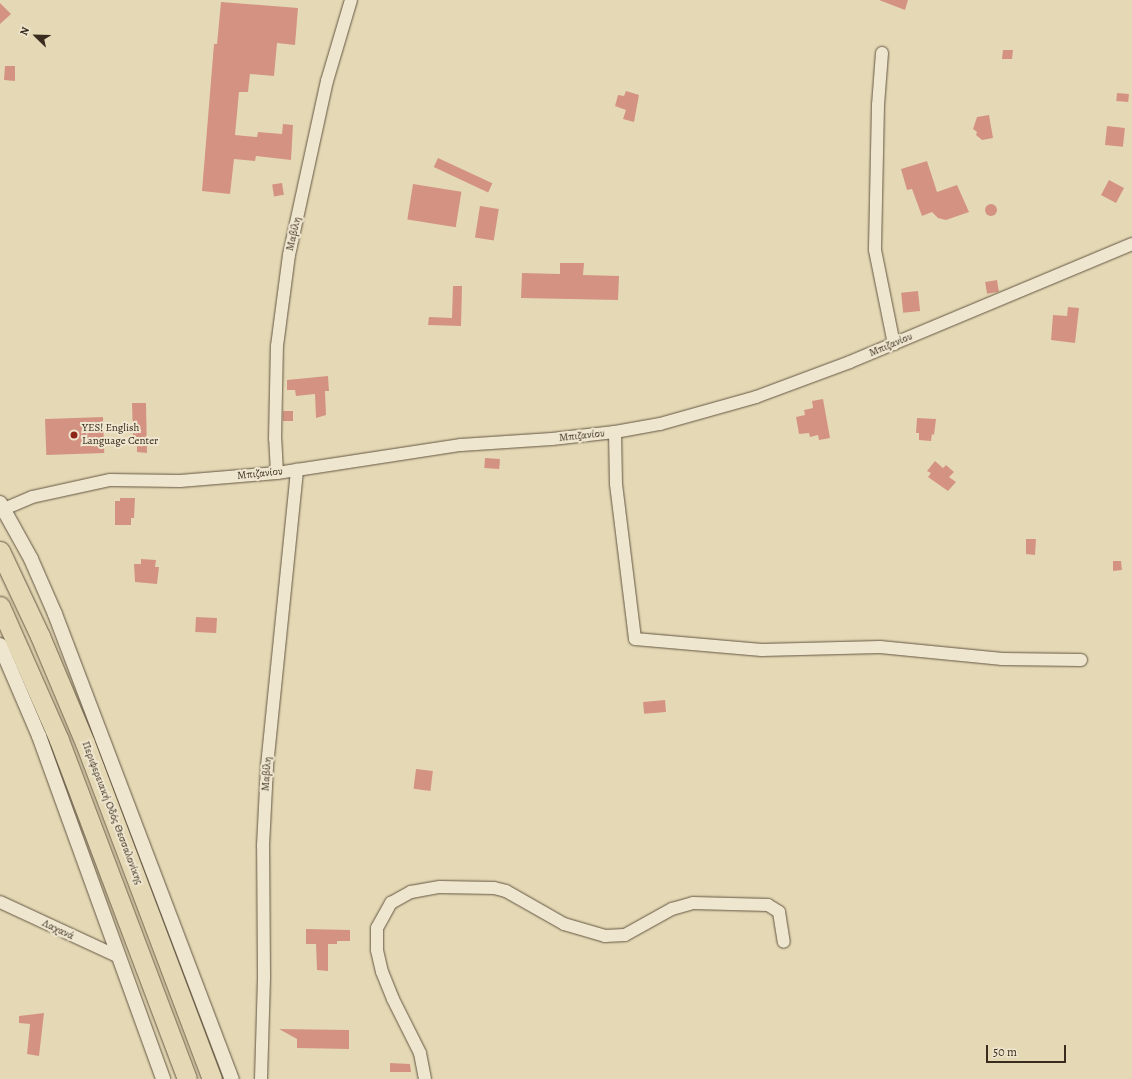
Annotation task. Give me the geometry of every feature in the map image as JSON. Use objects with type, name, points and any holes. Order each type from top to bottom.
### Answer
[{"type":"highway","name":"Περιφερειακή Οδός Θεσσαλονίκης","points":[[0,551],[40,636],[85,743],[212,1079]]},
{"type":"highway","points":[[0,606],[58,740],[187,1079]]},
{"type":"street","name":"Μαβίλη","points":[[277,473],[274,439],[277,346],[289,255],[327,81],[351,0]]},
{"type":"street","points":[[882,53],[878,105],[875,250],[894,344]]},
{"type":"street","name":"Μπιζανίου","points":[[2,506],[110,480],[180,481],[277,473],[461,445],[615,432],[660,424],[756,397],[894,344],[1132,244]]},
{"type":"street","points":[[615,432],[616,484],[635,639],[762,650],[880,647],[1002,659],[1081,660]]},
{"type":"street","name":"Μαβίλη","points":[[261,1079],[264,976],[263,846],[267,766],[297,470]]},
{"type":"street","points":[[2,506],[31,559],[57,621],[232,1079]]},
{"type":"street","points":[[0,645],[41,743],[117,956],[163,1079]]},
{"type":"street","points":[[425,1079],[420,1053],[393,999],[382,972],[377,950],[377,928],[381,921],[392,903],[411,892],[440,887],[494,888],[506,891],[564,924],[605,936],[625,935],[672,909],[693,903],[768,905],[780,912],[784,942]]},
{"type":"street","name":"Λαχανά","points":[[0,902],[117,956]]},
{"type":"building","points":[[879,0],[908,0],[905,10]]},
{"type":"building","points":[[221,2],[298,8],[295,45],[277,43],[274,76],[250,74],[248,92],[239,92],[235,135],[257,137],[258,132],[282,134],[283,124],[293,125],[291,160],[256,156],[255,161],[234,159],[230,194],[202,191],[214,44],[217,44]]},
{"type":"building","points":[[0,3],[11,14],[0,24]]},
{"type":"building","points":[[1003,50],[1013,50],[1012,59],[1002,59]]},
{"type":"building","points":[[5,66],[15,66],[15,81],[4,80]]},
{"type":"building","points":[[626,91],[639,95],[634,122],[623,119],[626,110],[615,106],[618,95],[624,96]]},
{"type":"building","points":[[1117,93],[1129,94],[1128,102],[1116,101]]},
{"type":"building","points":[[989,115],[993,138],[982,140],[976,135],[977,132],[973,129],[977,117]]},
{"type":"building","points":[[1107,126],[1125,128],[1123,147],[1105,145]]},
{"type":"building","points":[[438,158],[492,183],[488,192],[434,167]]},
{"type":"building","points":[[927,161],[937,192],[957,185],[969,212],[946,220],[938,218],[932,212],[922,216],[912,189],[907,190],[901,169]]},
{"type":"building","points":[[1109,180],[1124,188],[1116,203],[1101,195]]},
{"type":"building","points":[[282,183],[284,195],[274,196],[272,185]]},
{"type":"building","points":[[413,184],[461,192],[456,227],[407,220]]},
{"type":"building","points":[[989,204],[993,204],[997,210],[993,216],[989,216],[985,212],[985,208]]},
{"type":"building","points":[[480,206],[499,209],[494,241],[475,238]]},
{"type":"building","points":[[560,263],[584,263],[583,275],[619,276],[618,300],[521,298],[522,273],[560,274]]},
{"type":"building","points":[[997,280],[999,292],[987,294],[985,282]]},
{"type":"building","points":[[453,286],[462,286],[461,326],[428,325],[429,317],[452,318]]},
{"type":"building","points":[[918,291],[920,311],[903,313],[901,293]]},
{"type":"building","points":[[1068,307],[1079,308],[1075,343],[1051,340],[1053,315],[1067,316]]},
{"type":"building","points":[[328,376],[329,391],[325,391],[326,415],[316,418],[315,394],[296,396],[295,390],[287,390],[287,380]]},
{"type":"building","points":[[823,399],[830,438],[819,440],[818,435],[810,437],[809,433],[799,434],[796,417],[805,415],[804,410],[813,408],[812,401]]},
{"type":"building","points":[[132,403],[146,403],[147,453],[137,452],[137,437],[133,437]]},
{"type":"building","points":[[283,411],[293,411],[293,421],[283,421]]},
{"type":"building","name":"YES! English Language Center","points":[[103,417],[104,453],[46,455],[45,419]]},
{"type":"building","points":[[917,418],[936,419],[934,435],[932,434],[931,441],[919,440],[919,433],[916,433]]},
{"type":"building","points":[[485,458],[500,459],[499,469],[484,468]]},
{"type":"building","points":[[935,461],[943,468],[946,465],[954,472],[949,477],[956,482],[948,491],[928,477],[931,473],[927,471]]},
{"type":"building","points":[[120,498],[135,498],[134,518],[131,518],[131,525],[115,525],[115,501],[120,501]]},
{"type":"building","points":[[1026,539],[1036,539],[1035,555],[1026,554]]},
{"type":"building","points":[[141,559],[156,560],[155,567],[159,567],[157,584],[135,582],[134,564],[141,564]]},
{"type":"building","points":[[1113,561],[1121,561],[1122,570],[1113,571]]},
{"type":"building","points":[[196,617],[217,618],[216,633],[195,632]]},
{"type":"building","points":[[665,700],[666,712],[644,714],[643,702]]},
{"type":"building","points":[[416,769],[433,771],[430,791],[414,789]]},
{"type":"building","points":[[306,929],[350,930],[350,941],[337,941],[337,944],[328,944],[328,971],[317,970],[316,944],[306,944]]},
{"type":"building","points":[[44,1013],[39,1056],[27,1054],[30,1024],[19,1023],[19,1016]]},
{"type":"building","points":[[279,1029],[349,1030],[349,1049],[297,1048],[297,1039]]},
{"type":"building","points":[[390,1063],[410,1064],[411,1072],[390,1072]]},
{"type":"place","name":"YES! English Language Center","points":[[74,435]]}]
